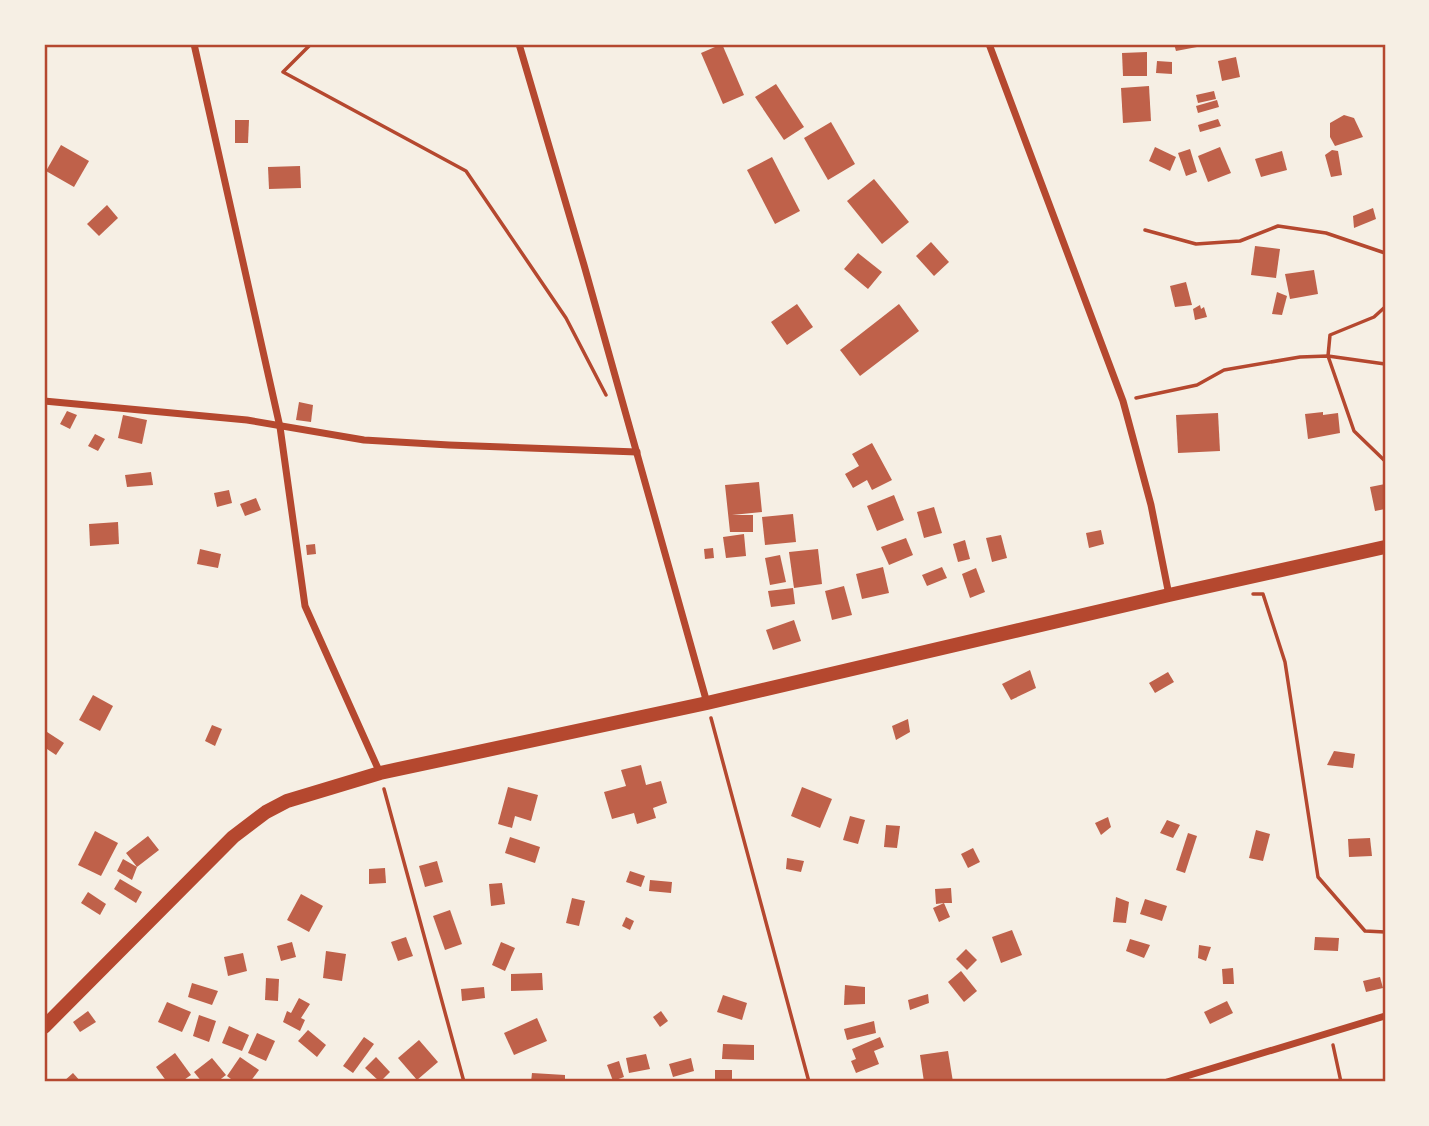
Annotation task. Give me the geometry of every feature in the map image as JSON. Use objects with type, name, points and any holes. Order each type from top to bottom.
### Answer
[{"type":"main road","points":[[44,1027],[233,837],[287,801],[380,773],[707,703],[1385,547]]},
{"type":"street","points":[[194,44],[279,427],[305,606],[380,773]]},
{"type":"street","points":[[519,44],[707,703]]},
{"type":"street","points":[[989,44],[1123,401],[1151,505],[1169,595]]},
{"type":"street","points":[[44,401],[247,420],[376,441],[636,452]]},
{"type":"street","points":[[1167,1082],[1385,1016]]},
{"type":"path","points":[[311,44],[283,72],[467,171],[566,318],[611,403]]},
{"type":"path","points":[[1145,230],[1196,244],[1240,241],[1278,226],[1326,233],[1385,253]]},
{"type":"path","points":[[1385,307],[1374,317],[1330,335],[1328,356],[1354,431],[1385,461]]},
{"type":"path","points":[[1123,401],[1197,385],[1224,370],[1300,357],[1328,356],[1385,364]]},
{"type":"path","points":[[1249,594],[1263,594],[1285,662],[1318,877],[1365,931],[1385,932]]},
{"type":"path","points":[[707,703],[809,1082]]},
{"type":"path","points":[[380,773],[464,1082]]},
{"type":"path","points":[[1330,1033],[1341,1082]]},
{"type":"building","points":[[722,44],[744,95],[723,104],[701,53]]},
{"type":"building","points":[[1174,44],[1196,44],[1197,47],[1176,51]]},
{"type":"building","points":[[1147,52],[1147,76],[1123,76],[1122,53]]},
{"type":"building","points":[[1236,57],[1240,77],[1222,81],[1218,61]]},
{"type":"building","points":[[1157,61],[1172,62],[1172,74],[1156,73]]},
{"type":"building","points":[[776,84],[804,127],[784,140],[755,97]]},
{"type":"building","points":[[1149,86],[1151,121],[1123,123],[1121,88]]},
{"type":"building","points":[[1214,91],[1216,99],[1198,103],[1196,95]]},
{"type":"building","points":[[1217,100],[1219,107],[1198,113],[1196,106]]},
{"type":"building","points":[[1344,115],[1354,118],[1363,137],[1335,146],[1330,137],[1330,123]]},
{"type":"building","points":[[1218,119],[1221,126],[1200,132],[1198,125]]},
{"type":"building","points":[[235,120],[249,120],[248,143],[235,143]]},
{"type":"building","points":[[831,122],[855,164],[828,180],[804,138]]},
{"type":"building","points":[[61,145],[89,161],[74,187],[46,171]]},
{"type":"building","points":[[1155,147],[1176,157],[1170,171],[1149,161]]},
{"type":"building","points":[[1220,147],[1231,173],[1208,182],[1198,156]]},
{"type":"building","points":[[1190,149],[1197,172],[1186,176],[1178,153]]},
{"type":"building","points":[[1332,150],[1338,151],[1342,175],[1331,177],[1325,155]]},
{"type":"building","points":[[1282,151],[1287,170],[1261,177],[1255,159]]},
{"type":"building","points":[[772,157],[800,211],[775,224],[747,170]]},
{"type":"building","points":[[300,166],[301,188],[269,189],[268,167]]},
{"type":"building","points":[[874,179],[909,222],[882,244],[847,201]]},
{"type":"building","points":[[107,205],[118,218],[99,236],[87,224]]},
{"type":"building","points":[[1373,208],[1376,219],[1354,228],[1353,216]]},
{"type":"building","points":[[931,242],[949,262],[934,276],[916,256]]},
{"type":"building","points":[[1255,246],[1280,249],[1276,278],[1251,275]]},
{"type":"building","points":[[858,253],[882,272],[868,289],[844,269]]},
{"type":"building","points":[[1314,270],[1318,294],[1290,299],[1285,274]]},
{"type":"building","points":[[1186,282],[1192,305],[1175,307],[1170,286]]},
{"type":"building","points":[[1277,292],[1287,296],[1282,315],[1272,314]]},
{"type":"building","points":[[797,304],[813,327],[787,345],[771,322]]},
{"type":"building","points":[[899,304],[919,331],[860,376],[840,350]]},
{"type":"building","points":[[1200,305],[1201,309],[1204,307],[1207,317],[1195,320],[1193,309]]},
{"type":"building","points":[[299,402],[313,405],[311,422],[296,420]]},
{"type":"building","points":[[67,411],[77,415],[70,429],[60,424]]},
{"type":"building","points":[[1323,412],[1323,415],[1338,413],[1340,433],[1308,439],[1305,414]]},
{"type":"building","points":[[1218,413],[1220,451],[1178,453],[1176,415]]},
{"type":"building","points":[[123,415],[147,420],[142,444],[118,438]]},
{"type":"building","points":[[95,434],[105,439],[98,451],[88,446]]},
{"type":"building","points":[[872,443],[892,480],[872,490],[867,480],[853,488],[845,474],[859,466],[852,454]]},
{"type":"building","points":[[151,472],[153,485],[127,487],[125,475]]},
{"type":"building","points":[[759,482],[762,512],[732,515],[753,515],[753,532],[730,532],[725,485]]},
{"type":"building","points":[[1385,484],[1385,509],[1375,511],[1370,487]]},
{"type":"building","points":[[229,490],[232,503],[217,507],[214,493]]},
{"type":"building","points":[[894,495],[904,520],[877,531],[867,506]]},
{"type":"building","points":[[256,498],[261,510],[245,516],[240,504]]},
{"type":"building","points":[[934,507],[942,533],[924,538],[917,512]]},
{"type":"building","points":[[793,514],[796,542],[765,545],[762,517]]},
{"type":"building","points":[[118,522],[119,544],[90,546],[89,524]]},
{"type":"building","points":[[1101,530],[1104,544],[1089,548],[1086,533]]},
{"type":"building","points":[[744,534],[746,556],[726,558],[723,537]]},
{"type":"building","points":[[1001,535],[1007,558],[992,562],[986,538]]},
{"type":"building","points":[[906,538],[913,555],[889,565],[881,547]]},
{"type":"building","points":[[965,540],[970,559],[958,562],[953,544]]},
{"type":"building","points":[[315,544],[316,554],[307,555],[306,545]]},
{"type":"building","points":[[713,548],[714,558],[705,559],[704,549]]},
{"type":"building","points":[[200,549],[221,554],[218,568],[197,564]]},
{"type":"building","points":[[818,549],[822,584],[794,588],[789,552]]},
{"type":"building","points":[[780,555],[786,582],[770,585],[765,558]]},
{"type":"building","points":[[883,567],[889,593],[862,599],[856,574]]},
{"type":"building","points":[[942,567],[947,578],[927,586],[922,575]]},
{"type":"building","points":[[976,568],[985,592],[970,598],[962,574]]},
{"type":"building","points":[[844,586],[852,615],[832,620],[825,591]]},
{"type":"building","points":[[793,588],[795,604],[771,607],[768,591]]},
{"type":"building","points":[[794,620],[801,641],[773,650],[766,630]]},
{"type":"building","points":[[1030,670],[1036,688],[1011,700],[1002,684]]},
{"type":"building","points":[[1168,672],[1174,682],[1155,693],[1149,683]]},
{"type":"building","points":[[93,695],[113,706],[100,731],[79,720]]},
{"type":"building","points":[[908,719],[910,732],[896,740],[892,726]]},
{"type":"building","points":[[212,725],[222,729],[215,746],[205,741]]},
{"type":"building","points":[[44,730],[64,743],[56,755],[44,747]]},
{"type":"building","points":[[1334,751],[1355,754],[1353,768],[1327,765]]},
{"type":"building","points":[[641,765],[646,785],[661,781],[667,803],[653,808],[656,818],[637,824],[634,813],[612,819],[604,792],[626,786],[621,770]]},
{"type":"building","points":[[508,787],[538,795],[531,821],[515,816],[512,828],[498,824]]},
{"type":"building","points":[[802,787],[832,799],[820,828],[791,816]]},
{"type":"building","points":[[850,816],[865,820],[858,844],[843,840]]},
{"type":"building","points":[[1108,817],[1111,827],[1101,835],[1095,823]]},
{"type":"building","points":[[1167,820],[1180,825],[1173,838],[1160,833]]},
{"type":"building","points":[[886,825],[900,826],[897,848],[884,847]]},
{"type":"building","points":[[1256,830],[1270,834],[1263,861],[1249,858]]},
{"type":"building","points":[[95,831],[118,843],[101,876],[78,865]]},
{"type":"building","points":[[1188,833],[1197,836],[1185,873],[1176,870]]},
{"type":"building","points":[[148,836],[159,850],[137,867],[126,853]]},
{"type":"building","points":[[510,837],[540,847],[535,863],[505,853]]},
{"type":"building","points":[[1370,838],[1372,856],[1349,857],[1348,839]]},
{"type":"building","points":[[973,848],[980,862],[968,868],[961,854]]},
{"type":"building","points":[[787,858],[804,861],[801,872],[786,869]]},
{"type":"building","points":[[123,859],[137,867],[132,880],[117,871]]},
{"type":"building","points":[[437,861],[443,882],[425,887],[419,866]]},
{"type":"building","points":[[385,868],[386,883],[369,884],[369,869]]},
{"type":"building","points":[[630,871],[645,876],[641,887],[626,882]]},
{"type":"building","points":[[120,879],[142,892],[136,903],[114,889]]},
{"type":"building","points":[[650,880],[672,882],[671,893],[649,891]]},
{"type":"building","points":[[502,883],[505,904],[491,906],[489,884]]},
{"type":"building","points":[[951,888],[952,903],[936,904],[935,889]]},
{"type":"building","points":[[88,892],[106,904],[100,915],[81,903]]},
{"type":"building","points":[[301,894],[323,906],[309,932],[287,920]]},
{"type":"building","points":[[1116,897],[1129,902],[1126,923],[1113,922]]},
{"type":"building","points":[[572,898],[585,901],[579,926],[566,923]]},
{"type":"building","points":[[1145,899],[1167,906],[1162,921],[1140,914]]},
{"type":"building","points":[[944,903],[950,917],[939,922],[933,908]]},
{"type":"building","points":[[450,910],[462,944],[445,950],[433,916]]},
{"type":"building","points":[[626,917],[634,921],[630,930],[622,926]]},
{"type":"building","points":[[1012,930],[1022,955],[1001,963],[992,937]]},
{"type":"building","points":[[406,937],[413,956],[398,961],[391,942]]},
{"type":"building","points":[[1315,937],[1339,938],[1338,951],[1314,950]]},
{"type":"building","points":[[1130,939],[1150,945],[1144,958],[1126,951]]},
{"type":"building","points":[[292,942],[296,957],[281,961],[277,946]]},
{"type":"building","points":[[501,942],[515,948],[505,971],[492,965]]},
{"type":"building","points":[[1199,945],[1211,947],[1206,961],[1198,958]]},
{"type":"building","points":[[966,949],[977,960],[967,970],[956,959]]},
{"type":"building","points":[[326,951],[346,954],[342,981],[323,978]]},
{"type":"building","points":[[243,953],[247,971],[228,976],[224,957]]},
{"type":"building","points":[[1233,968],[1234,984],[1223,984],[1222,969]]},
{"type":"building","points":[[961,971],[977,991],[964,1002],[948,982]]},
{"type":"building","points":[[542,973],[543,990],[511,991],[511,974]]},
{"type":"building","points":[[1380,977],[1383,988],[1366,992],[1363,981]]},
{"type":"building","points":[[266,978],[279,979],[278,1001],[265,1000]]},
{"type":"building","points":[[192,983],[218,991],[212,1005],[188,997]]},
{"type":"building","points":[[845,985],[865,987],[865,1004],[844,1005]]},
{"type":"building","points":[[484,987],[485,998],[462,1001],[461,989]]},
{"type":"building","points":[[928,994],[929,1003],[910,1010],[908,1000]]},
{"type":"building","points":[[723,995],[747,1003],[742,1020],[717,1012]]},
{"type":"building","points":[[299,998],[310,1004],[301,1018],[305,1020],[300,1031],[283,1022],[287,1011],[291,1013]]},
{"type":"building","points":[[1227,1001],[1233,1013],[1210,1024],[1204,1012]]},
{"type":"building","points":[[167,1002],[191,1012],[182,1032],[158,1022]]},
{"type":"building","points":[[88,1011],[96,1022],[80,1032],[73,1022]]},
{"type":"building","points":[[661,1011],[668,1021],[660,1027],[653,1017]]},
{"type":"building","points":[[199,1015],[216,1021],[209,1042],[193,1036]]},
{"type":"building","points":[[537,1018],[547,1041],[514,1055],[504,1033]]},
{"type":"building","points":[[874,1021],[876,1033],[847,1040],[844,1029]]},
{"type":"building","points":[[229,1026],[249,1035],[242,1051],[222,1043]]},
{"type":"building","points":[[308,1030],[326,1045],[317,1057],[298,1041]]},
{"type":"building","points":[[257,1033],[275,1041],[266,1061],[248,1053]]},
{"type":"building","points":[[364,1037],[374,1044],[353,1073],[343,1066]]},
{"type":"building","points":[[880,1037],[884,1047],[874,1051],[879,1064],[856,1073],[851,1061],[856,1059],[852,1049]]},
{"type":"building","points":[[419,1040],[438,1062],[417,1080],[398,1058]]},
{"type":"building","points":[[723,1044],[754,1045],[754,1060],[722,1059]]},
{"type":"building","points":[[948,1051],[953,1082],[924,1082],[920,1055]]},
{"type":"building","points":[[175,1053],[191,1075],[181,1082],[167,1082],[156,1067]]},
{"type":"building","points":[[646,1054],[650,1069],[629,1073],[626,1058]]},
{"type":"building","points":[[240,1057],[259,1070],[250,1082],[235,1082],[227,1076]]},
{"type":"building","points":[[376,1057],[390,1072],[380,1082],[365,1068]]},
{"type":"building","points":[[212,1058],[226,1075],[217,1082],[202,1082],[194,1072]]},
{"type":"building","points":[[691,1058],[694,1071],[673,1077],[669,1064]]},
{"type":"building","points":[[619,1061],[624,1077],[613,1081],[607,1065]]},
{"type":"building","points":[[715,1070],[732,1070],[732,1082],[715,1082]]},
{"type":"building","points":[[73,1073],[81,1082],[63,1082]]},
{"type":"building","points":[[532,1073],[565,1075],[565,1082],[531,1082]]},
{"type":"building","points":[[767,1079],[787,1080],[787,1082],[767,1082]]}]
